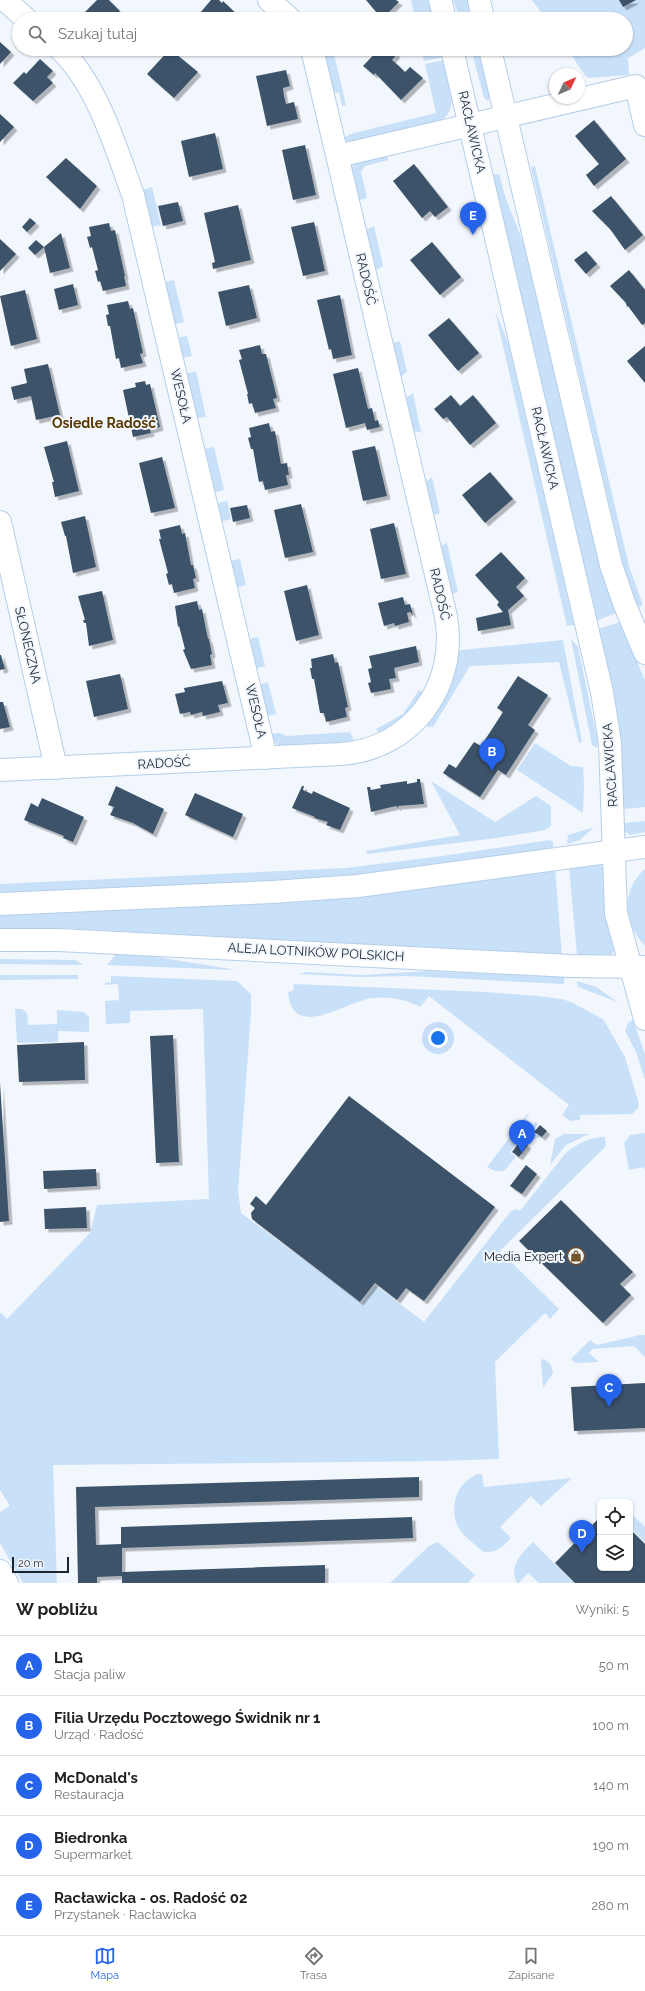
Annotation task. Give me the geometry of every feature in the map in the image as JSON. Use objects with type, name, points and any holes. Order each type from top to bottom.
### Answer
[{"type":"street","points":[[5,0],[18,12]]},
{"type":"street","points":[[269,0],[282,12]]},
{"type":"street","points":[[440,0],[443,12]]},
{"type":"street","points":[[479,0],[482,12]]},
{"type":"street","name":"WESOŁA","points":[[66,56],[80,71],[114,141],[133,195],[266,758]]},
{"type":"street","name":"RADOŚĆ","points":[[0,770],[349,754],[366,750],[396,737],[413,724],[426,707],[439,683],[447,654],[448,639],[446,617],[314,56]]},
{"type":"street","name":"RACŁAWICKA","points":[[454,56],[606,714],[611,759],[616,913],[620,935],[638,967]]},
{"type":"street","points":[[492,56],[611,565],[624,602],[645,653]]},
{"type":"street","points":[[338,156],[636,86],[645,125]]},
{"type":"street","name":"SŁONECZNA","points":[[0,522],[56,768]]},
{"type":"street","points":[[0,904],[325,889],[399,881],[614,850],[645,847]]},
{"type":"street","name":"ALEJA LOTNIKÓW POLSKICH","points":[[0,940],[59,940],[570,966],[638,967]]},
{"type":"street","points":[[638,967],[645,1020]]},
{"type":"street","points":[[0,1571],[7,1583]]},
{"type":"shaded area","points":[[411,0],[430,0],[433,12],[414,12]]},
{"type":"shaded area","points":[[453,0],[468,0],[471,12],[457,12]]},
{"type":"shaded area","points":[[532,0],[645,0],[645,48],[633,55],[633,12],[541,12]]},
{"type":"shaded area","points":[[322,56],[334,56],[346,105],[342,106],[339,92],[331,94]]},
{"type":"shaded area","points":[[423,56],[444,57],[424,61]]},
{"type":"shaded area","points":[[473,56],[481,56],[489,91],[488,101],[484,98]]},
{"type":"shaded area","points":[[572,56],[631,56],[628,58],[629,75],[587,78],[585,75],[585,68],[580,68]]},
{"type":"shaded area","points":[[444,60],[452,93],[452,101],[447,115],[441,121],[350,143],[342,138],[354,133],[436,113],[425,64]]},
{"type":"shaded area","points":[[387,153],[388,160],[365,166],[361,172],[367,198],[356,201],[351,167],[357,162]]},
{"type":"shaded area","points":[[535,166],[629,566],[643,605],[638,607],[624,568],[531,167]]},
{"type":"shaded area","points":[[499,174],[506,199],[525,247],[603,578],[616,613],[596,621],[493,175]]},
{"type":"shaded area","points":[[152,187],[161,225],[150,227],[142,190]]},
{"type":"shaded area","points":[[374,226],[383,266],[373,272],[364,231]]},
{"type":"shaded area","points":[[174,280],[184,322],[173,325],[163,282]]},
{"type":"shaded area","points":[[495,311],[509,345],[574,625],[567,626]]},
{"type":"shaded area","points":[[187,336],[192,356],[181,358],[177,338]]},
{"type":"shaded area","points":[[400,341],[407,372],[401,377],[398,377],[393,343]]},
{"type":"shaded area","points":[[196,371],[206,417],[195,418],[185,374]]},
{"type":"shaded area","points":[[413,393],[421,432],[411,431],[403,400]]},
{"type":"shaded area","points":[[214,447],[224,490],[213,493],[203,451]]},
{"type":"shaded area","points":[[432,477],[440,513],[430,516],[423,484]]},
{"type":"shaded area","points":[[227,501],[231,519],[220,522],[215,504]]},
{"type":"shaded area","points":[[447,543],[458,592],[451,594],[438,548]]},
{"type":"shaded area","points":[[240,559],[246,585],[235,588],[229,561]]},
{"type":"shaded area","points":[[620,622],[645,680],[645,807],[624,809],[618,722],[598,629]]},
{"type":"shaded area","points":[[258,637],[265,666],[254,669],[247,640]]},
{"type":"shaded area","points":[[571,639],[578,647],[598,743],[597,748],[592,745]]},
{"type":"shaded area","points":[[563,640],[582,742],[579,743],[559,662],[470,666],[433,727],[428,727],[425,725],[456,654],[461,650]]},
{"type":"shaded area","points":[[268,682],[276,714],[266,716],[258,685]]},
{"type":"shaded area","points":[[419,690],[425,693],[412,713],[380,734],[376,729],[403,714]]},
{"type":"shaded area","points":[[350,732],[355,743],[279,746],[273,741],[270,734],[280,733],[286,736]]},
{"type":"shaded area","points":[[535,743],[571,766],[583,767],[583,813],[517,770]]},
{"type":"shaded area","points":[[431,781],[495,822],[536,796],[551,806],[551,826],[545,830],[497,838],[367,854],[366,851],[460,835]]},
{"type":"shaded area","points":[[645,821],[645,832],[630,835],[625,831],[624,823]]},
{"type":"shaded area","points":[[594,827],[580,840],[567,844],[568,835]]},
{"type":"shaded area","points":[[550,840],[553,842],[553,848],[445,865],[347,876],[273,881],[0,893],[0,884],[346,868]]},
{"type":"shaded area","points":[[600,864],[605,871],[615,949],[609,956],[577,956],[569,867]]},
{"type":"shaded area","points":[[555,869],[562,955],[61,928],[0,930],[0,915],[327,900],[392,893]]},
{"type":"shaded area","points":[[645,869],[645,946],[632,928],[628,907],[632,886],[637,877]]},
{"type":"shaded area","points":[[116,954],[144,955],[237,970],[107,965]]},
{"type":"shaded area","points":[[0,959],[75,960],[84,965],[0,964]]},
{"type":"shaded area","points":[[427,971],[564,977],[564,984],[407,976],[361,977],[299,974],[307,972],[361,975]]},
{"type":"shaded area","points":[[0,975],[78,975],[78,979],[0,980]]},
{"type":"shaded area","points":[[111,976],[237,981],[251,994],[251,1013],[238,1191],[241,1213],[361,1303],[375,1285],[424,1322],[511,1211],[517,1209],[520,1211],[564,1155],[583,1142],[594,1138],[605,1137],[606,1146],[500,1251],[559,1309],[550,1319],[545,1313],[495,1362],[499,1459],[53,1465],[57,1583],[23,1583],[0,1543],[0,1512],[10,1506],[0,1490],[0,1312],[7,1319],[90,1233],[97,1205],[209,1199],[203,1009],[130,1011],[130,1023],[106,1024],[105,1001],[119,1000],[118,984],[105,985],[105,982],[111,983]]},
{"type":"shaded area","points":[[577,981],[596,987],[618,1002],[578,987]]},
{"type":"shaded area","points":[[294,984],[485,992],[538,996],[562,999],[571,1002],[603,1019],[625,1057],[639,1104],[638,1108],[632,1114],[580,1115],[580,1120],[570,1121],[562,1115],[569,1105],[429,996],[420,1007],[397,999],[384,997],[372,998],[321,1015],[309,1017],[299,1015],[292,1007],[288,992],[293,991]]},
{"type":"shaded area","points":[[15,1009],[22,1009],[27,1013],[28,1025],[57,1024],[57,1010],[84,1012],[89,1017],[89,1032],[58,1031],[58,1042],[17,1043]]},
{"type":"shaded area","points":[[633,1020],[645,1054],[645,1080],[636,1052],[625,1031],[628,1023]]},
{"type":"shaded area","points":[[528,1113],[526,1119],[533,1125],[536,1121],[538,1124],[533,1132],[540,1137],[529,1140],[528,1142],[521,1138],[510,1152],[516,1157],[504,1171],[495,1171],[487,1167]]},
{"type":"shaded area","points":[[645,1133],[645,1171],[644,1167],[629,1170],[624,1143],[630,1135]]},
{"type":"shaded area","points":[[564,1134],[589,1134],[566,1145],[550,1165],[555,1139]]},
{"type":"shaded area","points":[[645,1335],[645,1357],[634,1346],[592,1349],[589,1353],[599,1362],[576,1363],[571,1359],[590,1340],[597,1345]]},
{"type":"shaded area","points":[[544,1359],[551,1365],[553,1373],[543,1388],[541,1360]]},
{"type":"shaded area","points":[[482,1474],[484,1487],[572,1478],[541,1506],[531,1496],[500,1527],[511,1538],[498,1549],[492,1552],[484,1552],[458,1528],[454,1510],[460,1488],[471,1477]]},
{"type":"shaded area","points":[[633,1515],[645,1527],[645,1542],[633,1530]]},
{"type":"shaded area","points":[[438,1542],[475,1575],[468,1583],[390,1583],[429,1546]]},
{"type":"shaded area","points":[[533,1542],[574,1583],[539,1583],[528,1573],[519,1583],[517,1583],[514,1571],[515,1565],[521,1555]]},
{"type":"building","points":[[97,0],[109,0],[120,11],[119,12],[85,12]]},
{"type":"building","points":[[211,0],[219,0],[222,3],[223,1],[235,12],[201,12]]},
{"type":"building","points":[[366,0],[396,0],[399,2],[389,12],[376,12]]},
{"type":"building","points":[[619,0],[636,0],[623,7]]},
{"type":"building","points":[[0,42],[11,52],[0,64]]},
{"type":"building","points":[[164,56],[179,56],[198,72],[174,98],[147,74]]},
{"type":"building","points":[[372,56],[395,56],[392,60],[405,72],[410,67],[423,78],[401,100],[375,73],[374,75],[363,66]]},
{"type":"building","points":[[40,59],[53,71],[47,77],[53,83],[33,101],[13,83],[24,72],[26,74]]},
{"type":"building","points":[[286,70],[290,86],[283,88],[284,96],[286,104],[294,102],[298,119],[267,126],[256,76]]},
{"type":"building","points":[[0,114],[14,127],[0,142]]},
{"type":"building","points":[[594,120],[626,159],[594,186],[586,175],[599,164],[575,136]]},
{"type":"building","points":[[215,133],[223,169],[189,177],[181,141]]},
{"type":"building","points":[[305,145],[316,195],[293,200],[282,150]]},
{"type":"building","points":[[66,158],[97,186],[80,209],[46,177]]},
{"type":"building","points":[[414,164],[448,207],[435,217],[430,211],[422,218],[393,181]]},
{"type":"building","points":[[611,196],[643,235],[625,250],[610,229],[592,211]]},
{"type":"building","points":[[178,202],[183,221],[163,226],[158,206]]},
{"type":"building","points":[[238,205],[251,260],[213,269],[212,263],[215,262],[204,213]]},
{"type":"building","points":[[30,218],[36,223],[27,232],[22,227]]},
{"type":"building","points":[[314,222],[325,271],[303,276],[291,227]]},
{"type":"building","points":[[109,223],[111,231],[115,230],[126,286],[103,291],[100,281],[98,282],[95,271],[98,270],[92,247],[90,248],[87,237],[91,236],[89,227]]},
{"type":"building","points":[[61,233],[70,268],[50,273],[44,247]]},
{"type":"building","points":[[0,239],[16,254],[0,271]]},
{"type":"building","points":[[36,240],[44,247],[35,255],[28,248]]},
{"type":"building","points":[[432,242],[461,277],[440,295],[410,260]]},
{"type":"building","points":[[586,251],[597,264],[586,274],[574,260]]},
{"type":"building","points":[[629,270],[645,290],[645,323],[642,325],[628,306],[627,307],[626,303],[610,286]]},
{"type":"building","points":[[73,284],[78,305],[59,310],[54,289]]},
{"type":"building","points":[[249,285],[257,318],[226,326],[218,292]]},
{"type":"building","points":[[25,290],[37,339],[11,346],[0,296]]},
{"type":"building","points":[[340,295],[352,355],[333,359],[331,349],[329,350],[317,300]]},
{"type":"building","points":[[128,301],[130,309],[133,308],[143,353],[140,354],[143,363],[121,368],[119,358],[116,359],[110,326],[108,326],[106,315],[109,314],[107,305]]},
{"type":"building","points":[[449,318],[479,353],[458,371],[428,335]]},
{"type":"building","points":[[260,345],[262,354],[266,354],[277,398],[273,399],[276,408],[255,413],[252,403],[249,404],[248,394],[239,360],[242,359],[239,350]]},
{"type":"building","points":[[645,346],[645,383],[627,361]]},
{"type":"building","points":[[48,364],[60,415],[36,420],[31,396],[14,400],[11,387],[27,383],[24,369]]},
{"type":"building","points":[[358,368],[368,409],[372,408],[375,421],[378,420],[380,427],[367,430],[365,423],[346,428],[333,374]]},
{"type":"building","points":[[145,381],[146,385],[150,384],[160,427],[150,430],[151,433],[133,437],[123,390],[136,387],[135,383]]},
{"type":"building","points":[[451,395],[460,406],[473,395],[496,423],[470,445],[447,417],[443,419],[434,409]]},
{"type":"building","points":[[269,423],[271,432],[275,431],[281,464],[287,463],[289,475],[286,475],[288,485],[265,490],[263,481],[259,482],[253,449],[251,449],[248,438],[251,437],[249,428]]},
{"type":"building","points":[[67,441],[79,491],[55,497],[52,482],[54,482],[44,447]]},
{"type":"building","points":[[375,446],[387,496],[363,501],[352,451]]},
{"type":"building","points":[[162,457],[175,508],[151,513],[139,463]]},
{"type":"building","points":[[490,472],[513,499],[485,523],[462,495]]},
{"type":"building","points":[[301,504],[313,552],[285,558],[274,510]]},
{"type":"building","points":[[247,505],[250,518],[233,522],[230,508]]},
{"type":"building","points":[[85,516],[96,567],[73,573],[66,536],[61,522]]},
{"type":"building","points":[[394,523],[406,574],[381,579],[370,529]]},
{"type":"building","points":[[180,525],[182,534],[185,533],[191,565],[193,565],[196,578],[193,579],[195,588],[174,593],[172,584],[169,585],[166,574],[168,573],[159,539],[161,539],[159,530]]},
{"type":"building","points":[[501,552],[525,578],[516,587],[524,596],[508,610],[511,625],[478,631],[476,618],[503,612],[497,605],[499,602],[475,575]]},
{"type":"building","points":[[307,585],[319,635],[296,641],[284,591]]},
{"type":"building","points":[[102,591],[113,640],[89,646],[86,623],[84,623],[83,620],[85,620],[78,596]]},
{"type":"building","points":[[403,597],[405,605],[410,604],[413,615],[410,612],[407,613],[409,622],[395,626],[394,623],[384,626],[378,603]]},
{"type":"building","points":[[197,601],[199,610],[202,609],[212,654],[210,655],[212,665],[191,669],[183,650],[185,649],[179,626],[178,627],[175,606]]},
{"type":"building","points":[[416,646],[419,662],[394,668],[396,678],[389,679],[391,689],[371,693],[368,683],[371,682],[368,669],[372,668],[369,656]]},
{"type":"building","points":[[333,654],[335,663],[338,662],[348,707],[345,708],[347,717],[326,722],[324,713],[320,713],[314,679],[312,679],[310,668],[312,668],[311,659]]},
{"type":"building","points":[[0,655],[5,669],[0,670]]},
{"type":"building","points":[[120,674],[128,709],[94,717],[86,681]]},
{"type":"building","points":[[518,676],[548,695],[528,725],[535,730],[506,775],[498,770],[480,797],[443,773],[449,764],[456,768],[474,742],[481,746],[503,712],[497,708]]},
{"type":"building","points":[[222,681],[228,703],[218,705],[220,712],[203,716],[202,712],[191,715],[190,712],[180,714],[175,694],[185,692],[184,688]]},
{"type":"building","points":[[0,702],[3,702],[10,727],[0,729]]},
{"type":"building","points":[[417,779],[420,779],[424,804],[398,806],[398,808],[396,806],[371,812],[367,787],[370,787],[371,790],[381,788],[380,785],[407,781],[407,784],[417,782]]},
{"type":"building","points":[[116,786],[164,809],[153,834],[133,823],[110,815],[114,807],[108,805]]},
{"type":"building","points":[[302,786],[304,786],[303,790],[312,794],[313,791],[350,808],[340,830],[326,825],[328,822],[314,818],[315,817],[292,808]]},
{"type":"building","points":[[195,793],[243,814],[233,837],[185,815]]},
{"type":"building","points":[[42,798],[84,817],[73,842],[63,838],[64,836],[24,820],[31,803],[38,807]]},
{"type":"building","points":[[173,1035],[179,1162],[156,1163],[150,1036]]},
{"type":"building","points":[[84,1042],[85,1080],[19,1082],[17,1045]]},
{"type":"building","points":[[0,1083],[9,1221],[0,1222]]},
{"type":"building","points":[[349,1096],[495,1207],[424,1301],[406,1288],[397,1300],[375,1283],[360,1302],[252,1219],[251,1213],[255,1208],[250,1204],[256,1196],[266,1205]]},
{"type":"building","points":[[540,1125],[547,1131],[542,1137],[534,1132]]},
{"type":"building","points":[[521,1140],[528,1145],[519,1157],[512,1152]]},
{"type":"building","points":[[526,1165],[537,1174],[522,1194],[510,1186]]},
{"type":"building","points":[[96,1169],[97,1186],[44,1189],[43,1171]]},
{"type":"building","name":"Media Expert","points":[[561,1200],[633,1272],[620,1284],[631,1295],[603,1323],[519,1241]]},
{"type":"building","points":[[86,1207],[87,1228],[45,1229],[44,1209]]},
{"type":"building","points":[[645,1383],[645,1428],[574,1431],[571,1387]]},
{"type":"building","points":[[419,1477],[419,1497],[95,1507],[96,1545],[121,1544],[121,1527],[412,1517],[413,1538],[122,1548],[122,1572],[325,1565],[325,1583],[122,1583],[122,1576],[97,1577],[97,1583],[78,1583],[76,1487]]},
{"type":"building","points":[[597,1520],[597,1571],[633,1571],[633,1532],[645,1544],[645,1583],[575,1583],[555,1563]]},
{"type":"place","name":"Racławicka - os. Radość 02","points":[[473,235]]},
{"type":"place","name":"Filia Urzędu Pocztowego Świdnik nr 1","points":[[492,771]]},
{"type":"place","name":"LPG","points":[[522,1153]]},
{"type":"place","name":"Media Expert","points":[[576,1256]]},
{"type":"place","name":"McDonald's","points":[[609,1407]]},
{"type":"place","name":"Biedronka","points":[[582,1553]]},
{"type":"district","name":"Osiedle Radość","points":[[104,423]]}]
